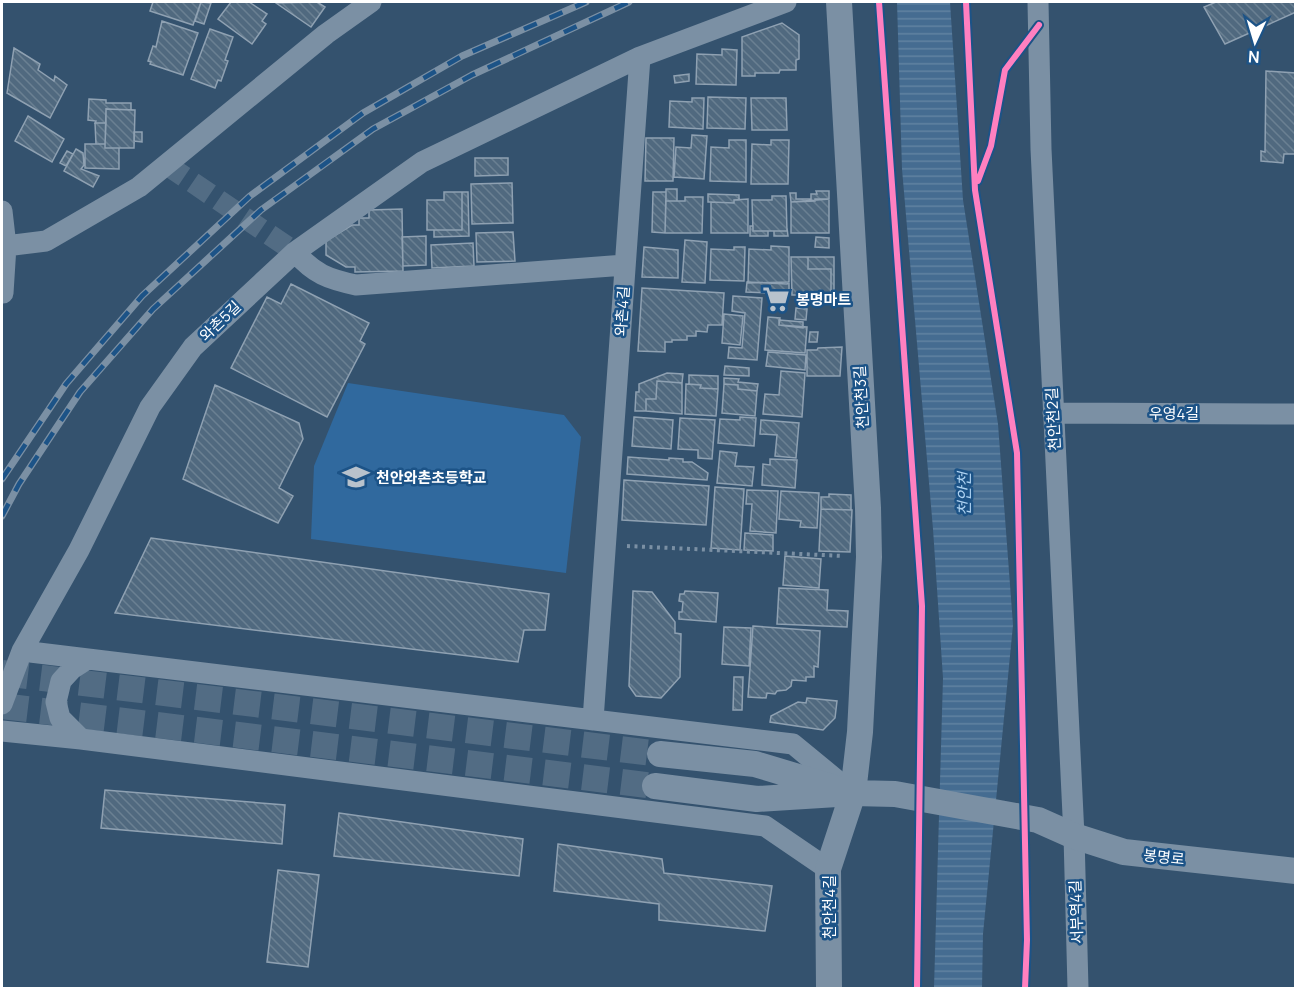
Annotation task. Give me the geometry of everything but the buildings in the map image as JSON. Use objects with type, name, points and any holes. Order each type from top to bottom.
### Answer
[{"type":"street","points":[[6,246],[46,241],[139,187],[326,34],[371,2]]},
{"type":"street","points":[[640,57],[786,2]]},
{"type":"street","name":"천안천3길","points":[[839,2],[869,557],[860,732],[853,793]]},
{"type":"street","name":"천안천2길","points":[[1038,2],[1041,149],[1074,836]]},
{"type":"street","name":"와촌5길","points":[[2,704],[22,651],[79,550],[150,407],[193,347],[295,252],[422,162],[640,57]]},
{"type":"street","name":"와촌4길","points":[[593,720],[640,57]]},
{"type":"street","points":[[2,211],[6,246],[3,293]]},
{"type":"street","points":[[295,252],[304,262],[327,278],[356,285],[625,265]]},
{"type":"street","name":"우영4길","points":[[1053,413],[1296,414]]},
{"type":"street","points":[[22,651],[793,744],[853,793]]},
{"type":"street","points":[[81,739],[60,718],[56,702],[61,681],[72,669],[86,660]]},
{"type":"street","points":[[2,731],[81,739],[765,826],[828,869]]},
{"type":"street","points":[[660,754],[755,764],[853,793]]},
{"type":"street","points":[[654,786],[757,799],[853,793]]},
{"type":"street","name":"봉명로","points":[[853,793],[895,794],[1038,820],[1074,836],[1124,852],[1296,871]]},
{"type":"street","name":"천안천4길","points":[[829,988],[828,869],[853,793]]},
{"type":"street","name":"서부역4길","points":[[1074,836],[1081,985]]},
{"type":"path","points":[[604,545],[869,557]]},
{"type":"shaded area","points":[[348,383],[564,415],[581,437],[566,573],[311,539],[314,466]]},
{"type":"water","name":"천안천","points":[[897,2],[950,2],[963,200],[998,424],[1013,625],[983,934],[982,988],[934,988],[943,678],[933,529],[902,169]]},
{"type":"tunnel","points":[[167,165],[295,252]]},
{"type":"tunnel","points":[[2,673],[660,754]]},
{"type":"tunnel","points":[[2,706],[655,786]]},
{"type":"railway","points":[[2,479],[66,384],[142,296],[250,196],[363,113],[462,56],[586,2]]},
{"type":"railway","points":[[2,516],[19,484],[80,392],[153,309],[261,210],[373,129],[472,75],[629,2]]},
{"type":"cycle path","points":[[879,2],[922,606],[917,988]]},
{"type":"cycle path","points":[[966,2],[975,190],[1017,453],[1027,940],[1025,988]]},
{"type":"cycle path","points":[[978,181],[991,146],[1005,70],[1039,25]]},
{"type":"place","name":"봉명마트","points":[[776,299]]},
{"type":"place","name":"천안와촌초등학교","points":[[356,477]]}]
